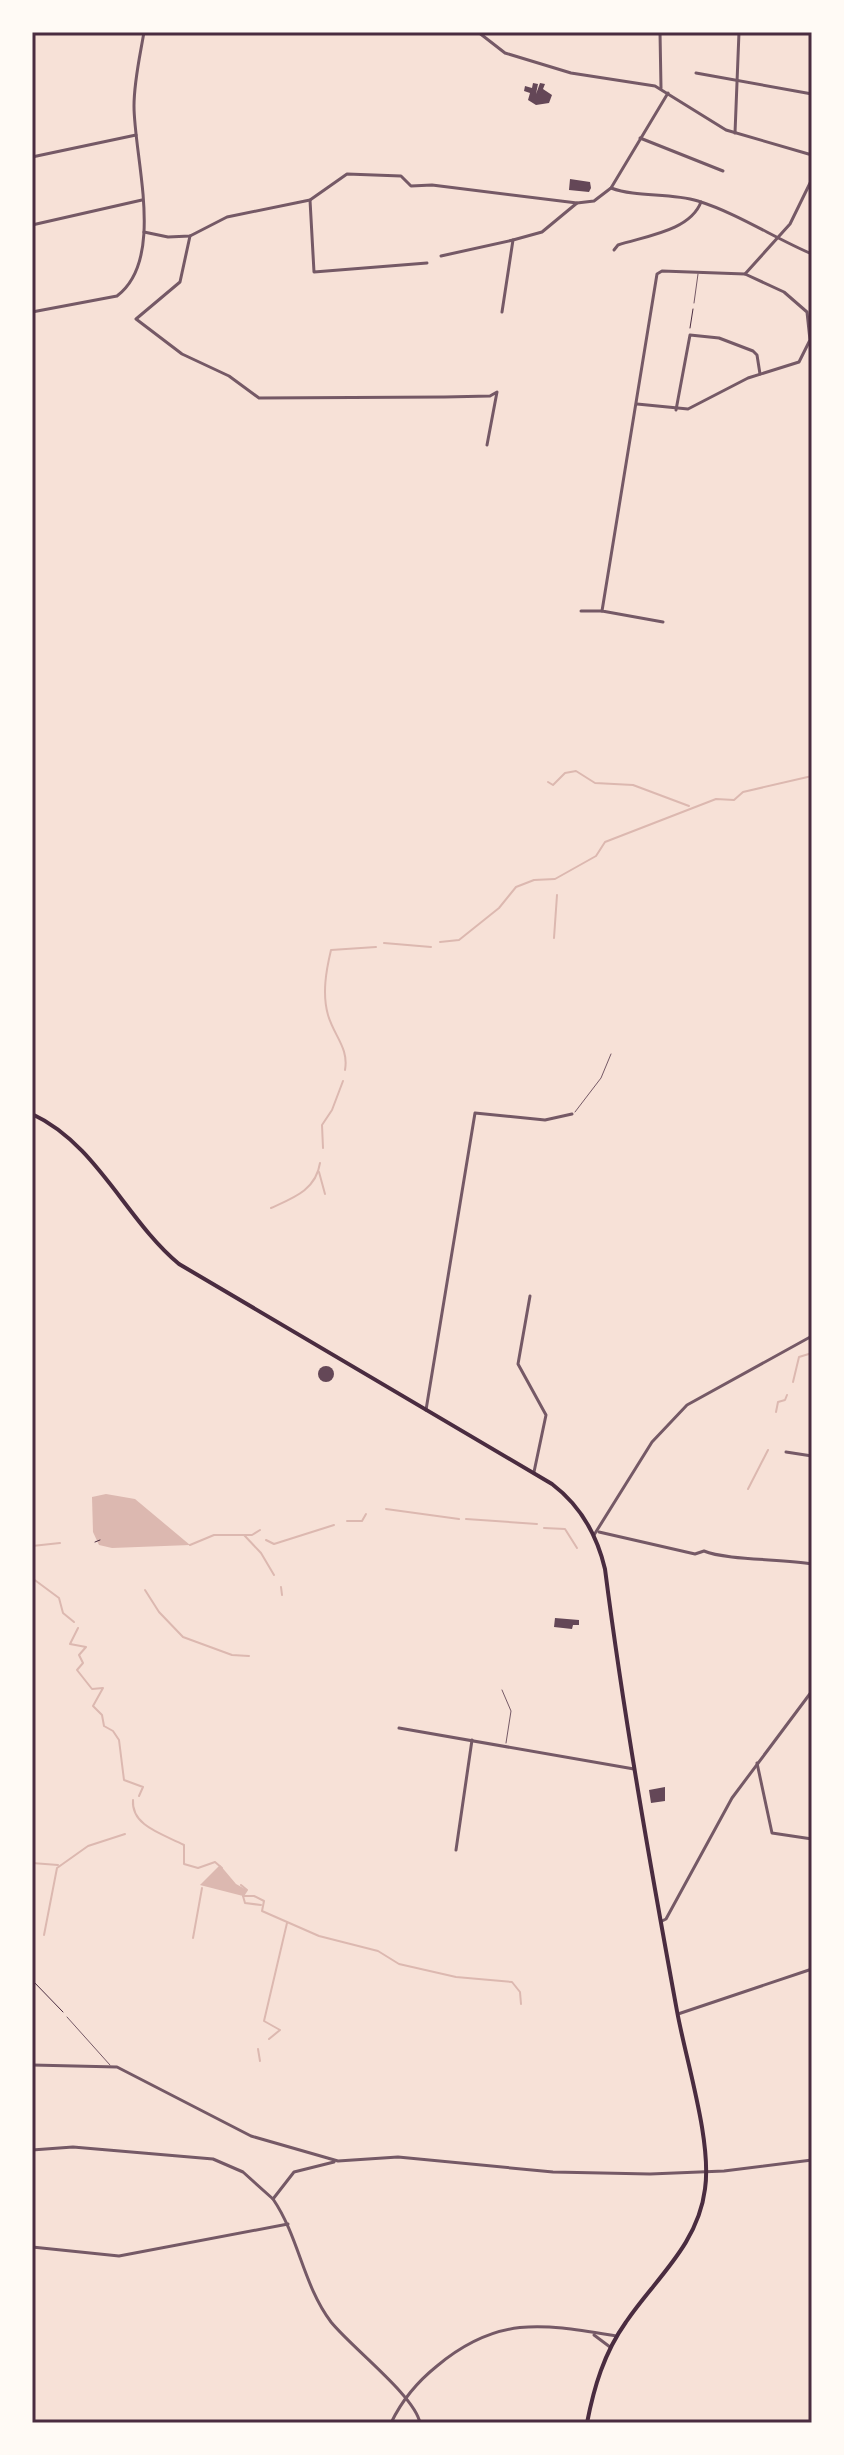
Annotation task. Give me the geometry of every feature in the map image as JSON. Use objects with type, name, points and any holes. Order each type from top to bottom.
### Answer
[{"type":"main road","points":[[32,1114],[65,1136],[86,1156],[145,1230],[179,1264],[534,1472],[568,1498],[596,1534],[605,1569],[634,1769],[705,2171],[701,2208],[682,2251],[616,2336],[594,2390],[587,2423]]},
{"type":"street","points":[[32,312],[117,296],[134,275],[144,232],[134,104],[144,32]]},
{"type":"street","points":[[478,32],[505,53],[571,73],[661,88],[717,126],[812,155]]},
{"type":"street","points":[[660,32],[661,88]]},
{"type":"street","points":[[735,133],[739,32]]},
{"type":"street","points":[[696,73],[812,94]]},
{"type":"street","points":[[144,232],[168,237],[190,236],[227,217],[310,200],[347,174],[402,174],[411,186],[432,185],[577,203],[594,201],[611,188],[668,93]]},
{"type":"street","points":[[32,157],[136,135]]},
{"type":"street","points":[[640,138],[723,171]]},
{"type":"street","points":[[745,274],[778,238],[798,210],[812,179]]},
{"type":"street","points":[[611,188],[622,192],[677,195],[701,202],[812,254]]},
{"type":"street","points":[[32,225],[142,200]]},
{"type":"street","points":[[310,200],[314,272],[427,263]]},
{"type":"street","points":[[614,250],[618,245],[680,225],[693,217],[701,202]]},
{"type":"street","points":[[441,256],[542,232],[577,203]]},
{"type":"street","points":[[190,236],[180,282],[136,319],[182,354],[229,376],[259,398],[490,396],[497,392],[487,445]]},
{"type":"street","points":[[502,312],[513,240]]},
{"type":"street","points":[[602,611],[657,274],[662,271],[745,274],[784,292],[807,312],[810,340],[799,362],[760,374],[688,409],[636,404]]},
{"type":"street","points":[[676,410],[690,335],[719,338],[753,351],[757,355],[760,374]]},
{"type":"street","points":[[581,611],[602,611],[663,622]]},
{"type":"street","points":[[426,1410],[475,1113],[545,1120],[572,1114]]},
{"type":"street","points":[[530,1296],[518,1358],[546,1415],[534,1472]]},
{"type":"street","points":[[812,1336],[687,1405],[652,1442],[596,1534],[695,1554],[704,1551],[714,1555],[775,1558],[812,1564]]},
{"type":"street","points":[[786,1452],[812,1456]]},
{"type":"street","points":[[661,1921],[666,1919],[697,1867],[722,1813],[812,1691]]},
{"type":"street","points":[[399,1728],[634,1769]]},
{"type":"street","points":[[456,1850],[472,1740]]},
{"type":"street","points":[[757,1763],[772,1833],[812,1839]]},
{"type":"street","points":[[678,2014],[812,1969]]},
{"type":"street","points":[[32,2065],[110,2065],[251,2136],[283,2148],[338,2161]]},
{"type":"street","points":[[32,2150],[73,2147],[213,2159],[243,2172],[273,2199],[288,2224],[312,2287],[330,2320],[356,2352],[406,2398],[417,2412],[420,2423]]},
{"type":"street","points":[[273,2199],[294,2172],[338,2161],[398,2157],[553,2172],[705,2171],[812,2160]]},
{"type":"street","points":[[32,2247],[119,2256],[288,2224]]},
{"type":"street","points":[[391,2423],[406,2398],[432,2370],[481,2335],[532,2326],[616,2336]]},
{"type":"street","points":[[594,2335],[611,2347]]},
{"type":"lane","points":[[694,303],[699,272]]},
{"type":"lane","points":[[572,1114],[601,1078],[611,1054]]},
{"type":"lane","points":[[502,1690],[511,1711],[506,1746]]},
{"type":"lane","points":[[67,2017],[110,2065]]},
{"type":"path","points":[[690,335],[694,303]]},
{"type":"path","points":[[95,1542],[100,1540]]},
{"type":"path","points":[[32,1980],[67,2017]]},
{"type":"shaded area","points":[[106,1494],[135,1499],[190,1545],[112,1548],[99,1545],[93,1532],[92,1497]]},
{"type":"shaded area","points":[[220,1865],[236,1884],[247,1890],[243,1896],[200,1885]]},
{"type":"building","points":[[533,83],[538,84],[536,94],[540,83],[545,84],[543,89],[552,95],[549,103],[536,105],[528,100],[530,93],[524,91],[525,86],[532,88]]},
{"type":"building","points":[[570,179],[590,182],[589,192],[569,190]]},
{"type":"building","points":[[326,1366],[332,1368],[332,1380],[326,1382],[320,1380],[318,1374],[320,1368]]},
{"type":"building","points":[[555,1618],[579,1620],[579,1625],[573,1625],[572,1629],[554,1627]]},
{"type":"building","points":[[665,1787],[665,1801],[651,1803],[649,1790]]},
{"type":"waterway","points":[[548,782],[553,785],[565,773],[576,771],[595,783],[633,785],[689,806]]},
{"type":"waterway","points":[[440,942],[459,940],[499,908],[516,887],[534,880],[555,879],[596,856],[605,842],[716,799],[734,800],[743,792],[812,776]]},
{"type":"waterway","points":[[554,938],[557,895]]},
{"type":"waterway","points":[[384,943],[431,947]]},
{"type":"waterway","points":[[345,1070],[345,1055],[328,1015],[325,999],[331,950],[376,947]]},
{"type":"waterway","points":[[323,1148],[322,1125],[332,1110],[343,1081]]},
{"type":"waterway","points":[[271,1208],[309,1186],[320,1163]]},
{"type":"waterway","points":[[319,1172],[325,1194]]},
{"type":"waterway","points":[[793,1382],[799,1357],[812,1353]]},
{"type":"waterway","points":[[776,1412],[778,1402],[785,1400],[787,1395]]},
{"type":"waterway","points":[[748,1489],[768,1450]]},
{"type":"waterway","points":[[386,1509],[459,1519]]},
{"type":"waterway","points":[[347,1521],[362,1521],[366,1514]]},
{"type":"waterway","points":[[466,1519],[537,1524]]},
{"type":"waterway","points":[[266,1540],[274,1544],[334,1525]]},
{"type":"waterway","points":[[544,1528],[565,1529],[577,1548]]},
{"type":"waterway","points":[[190,1545],[214,1535],[252,1535],[260,1530]]},
{"type":"waterway","points":[[244,1535],[261,1553],[274,1575]]},
{"type":"waterway","points":[[32,1546],[60,1543]]},
{"type":"waterway","points":[[32,1578],[59,1598],[63,1613],[74,1622]]},
{"type":"waterway","points":[[281,1587],[282,1595]]},
{"type":"waterway","points":[[145,1590],[159,1612],[183,1637],[232,1655],[249,1656]]},
{"type":"waterway","points":[[78,1628],[70,1644],[86,1647],[79,1655],[83,1663],[77,1670],[92,1689],[103,1688],[93,1706],[102,1715],[104,1726],[113,1731],[119,1740],[124,1780],[143,1787],[139,1796]]},
{"type":"waterway","points":[[133,1800],[137,1816],[143,1823],[184,1845],[184,1864],[198,1868],[215,1862],[222,1868]]},
{"type":"waterway","points":[[44,1935],[57,1868],[88,1846],[125,1834]]},
{"type":"waterway","points":[[32,1863],[58,1865]]},
{"type":"waterway","points":[[241,1885],[247,1890],[243,1896],[254,1896],[264,1901],[262,1911],[319,1936],[378,1951],[399,1964],[456,1977],[512,1982],[520,1992],[521,2004]]},
{"type":"waterway","points":[[193,1938],[202,1888]]},
{"type":"waterway","points":[[243,1896],[245,1903],[261,1905]]},
{"type":"waterway","points":[[269,2039],[280,2030],[264,2021],[287,1923]]},
{"type":"waterway","points":[[258,2049],[260,2061]]}]
